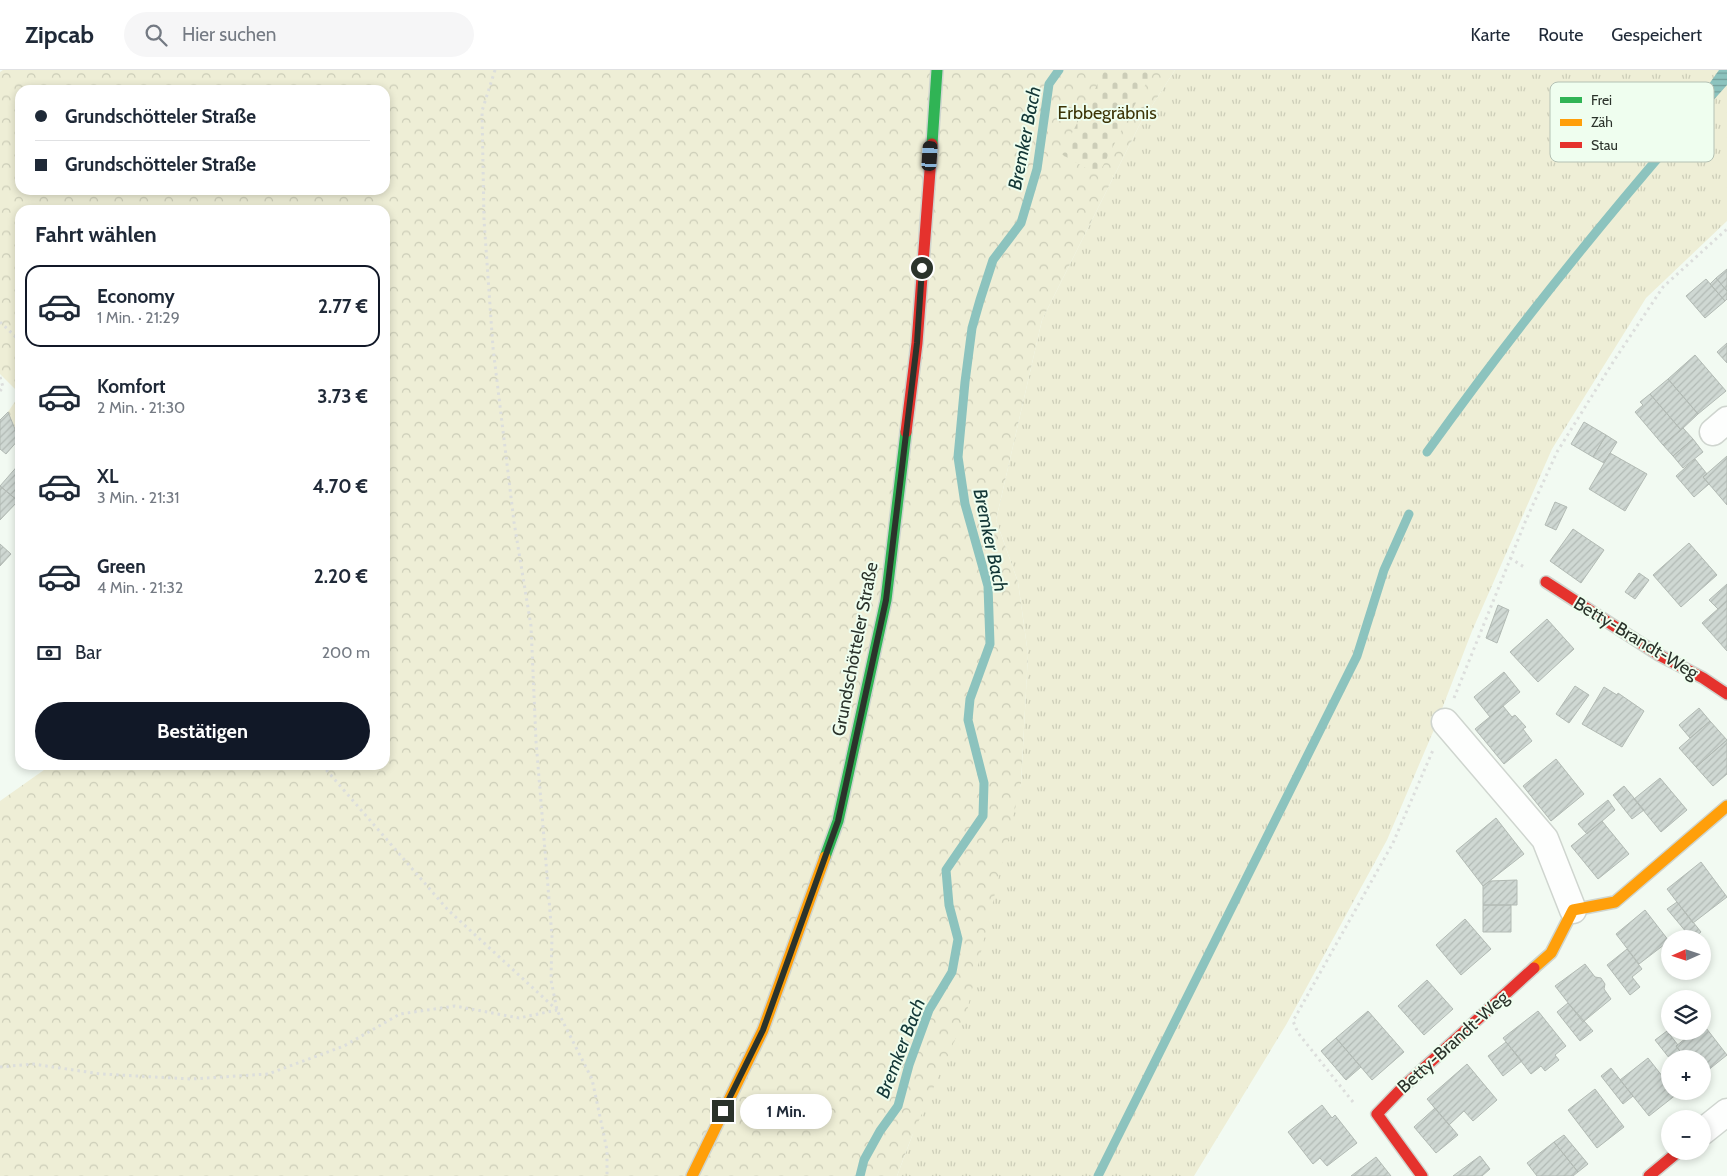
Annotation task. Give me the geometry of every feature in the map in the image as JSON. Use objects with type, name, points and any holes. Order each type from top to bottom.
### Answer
[{"type":"main road","name":"Grundschötteler Straße","points":[[692,1176],[763,1030],[838,821],[886,600],[917,343],[937,70]]},
{"type":"main road","name":"Betty-Brandt-Weg","points":[[1546,582],[1659,655],[1704,678],[1727,694]]},
{"type":"main road","points":[[1573,910],[1615,902],[1727,806]]},
{"type":"main road","name":"Betty-Brandt-Weg","points":[[1377,1114],[1402,1088],[1551,953],[1573,910]]},
{"type":"main road","points":[[1377,1114],[1422,1176]]},
{"type":"main road","points":[[1649,1176],[1669,1160]]},
{"type":"street","points":[[1445,722],[1545,839],[1573,910]]},
{"type":"street","points":[[1711,1125],[1727,1112]]},
{"type":"path","points":[[495,70],[482,112],[484,220],[493,348],[514,522],[531,626],[536,740],[552,936],[551,980],[557,1010],[592,1079],[607,1150],[607,1176]]},
{"type":"path","points":[[1377,1114],[1359,1110],[1298,1033],[1293,1021],[1393,843],[1445,722],[1526,520],[1557,452],[1663,287],[1727,229]]},
{"type":"path","points":[[0,322],[15,336]]},
{"type":"path","points":[[0,377],[3,387],[0,391]]},
{"type":"path","points":[[326,770],[448,910],[557,1010]]},
{"type":"path","points":[[0,1067],[33,1064],[102,1074],[191,1079],[268,1074],[344,1046],[400,1014],[455,1006],[519,1018],[557,1010]]},
{"type":"green space","points":[[3,70],[1175,70],[1140,124],[1042,320],[996,520],[1018,582],[1028,654],[1021,784],[966,1015],[912,1136],[897,1176],[0,1176],[0,801],[44,770],[390,770],[390,205],[15,205],[15,389],[0,374],[0,72]]},
{"type":"green space","name":"Erbbegräbnis","points":[[1105,70],[1152,72],[1098,175],[1061,154]]},
{"type":"green space","points":[[1175,70],[1727,70],[1727,221],[1646,298],[1552,449],[1472,631],[1433,732],[1387,840],[1286,1025],[1194,1176],[897,1176],[912,1136],[1021,784],[1028,654],[1018,582],[996,520],[1042,320],[1140,124]]},
{"type":"green space","points":[[15,402],[15,428],[8,412]]},
{"type":"water","points":[[1719,70],[1727,70],[1727,85],[1714,100],[1714,82],[1710,82]]},
{"type":"building","points":[[1727,269],[1727,291],[1716,278]]},
{"type":"building","points":[[1716,278],[1727,291],[1727,299],[1725,301],[1710,284]]},
{"type":"building","points":[[1706,279],[1725,301],[1705,318],[1686,296]]},
{"type":"building","points":[[1727,343],[1727,363],[1717,352]]},
{"type":"building","points":[[1695,355],[1726,391],[1698,414],[1668,379]]},
{"type":"building","points":[[1668,379],[1698,414],[1681,430],[1650,394]]},
{"type":"building","points":[[1650,394],[1681,430],[1663,445],[1635,412],[1643,405],[1640,402]]},
{"type":"building","points":[[8,412],[15,429],[15,444],[6,454],[0,449],[0,420]]},
{"type":"building","points":[[1584,422],[1606,435],[1593,457],[1571,444]]},
{"type":"building","points":[[1683,428],[1693,439],[1673,456],[1663,445]]},
{"type":"building","points":[[1606,435],[1617,442],[1604,463],[1593,457]]},
{"type":"building","points":[[1693,439],[1703,452],[1683,468],[1673,456]]},
{"type":"building","points":[[1610,453],[1647,474],[1625,511],[1589,489]]},
{"type":"building","points":[[1727,456],[1727,505],[1703,477]]},
{"type":"building","points":[[1695,459],[1707,474],[1703,477],[1709,484],[1694,497],[1676,476]]},
{"type":"building","points":[[15,469],[15,498],[0,486]]},
{"type":"building","points":[[0,486],[15,498],[15,504],[0,520]]},
{"type":"building","points":[[1555,502],[1567,507],[1556,530],[1545,525]]},
{"type":"building","points":[[1573,529],[1604,550],[1581,583],[1550,561]]},
{"type":"building","points":[[1689,543],[1717,575],[1681,607],[1653,575]]},
{"type":"building","points":[[0,544],[11,554],[0,566]]},
{"type":"building","points":[[1639,573],[1649,580],[1635,599],[1625,592]]},
{"type":"building","points":[[1727,584],[1727,601],[1718,609],[1709,600]]},
{"type":"building","points":[[1727,601],[1727,651],[1702,623]]},
{"type":"building","points":[[1498,605],[1509,610],[1497,643],[1486,638]]},
{"type":"building","points":[[1547,619],[1574,649],[1538,682],[1510,652]]},
{"type":"building","points":[[1504,672],[1520,692],[1490,717],[1474,697]]},
{"type":"building","points":[[1575,686],[1589,695],[1569,723],[1556,714]]},
{"type":"building","points":[[1604,687],[1617,695],[1618,693],[1644,711],[1622,747],[1582,724]]},
{"type":"building","points":[[1503,706],[1512,717],[1515,715],[1526,727],[1523,729],[1532,741],[1504,764],[1475,729]]},
{"type":"building","points":[[1699,708],[1710,721],[1690,738],[1679,725]]},
{"type":"building","points":[[1710,721],[1727,740],[1696,767],[1679,748]]},
{"type":"building","points":[[1727,740],[1727,774],[1713,786],[1696,767]]},
{"type":"building","points":[[1556,759],[1584,794],[1551,821],[1523,786]]},
{"type":"building","points":[[1660,778],[1687,810],[1661,832],[1634,799]]},
{"type":"building","points":[[1624,786],[1644,810],[1632,819],[1613,795]]},
{"type":"building","points":[[1608,800],[1615,810],[1587,834],[1578,824]]},
{"type":"building","points":[[1496,818],[1524,854],[1483,886],[1456,851]]},
{"type":"building","points":[[1602,821],[1629,854],[1598,879],[1571,846]]},
{"type":"building","points":[[1701,862],[1727,897],[1693,923],[1667,889]]},
{"type":"building","points":[[1517,880],[1517,905],[1483,905],[1483,886],[1490,881]]},
{"type":"building","points":[[1677,902],[1699,930],[1684,930],[1667,909]]},
{"type":"building","points":[[1483,905],[1511,905],[1511,932],[1483,932]]},
{"type":"building","points":[[1645,910],[1661,931],[1661,947],[1639,964],[1616,934]]},
{"type":"building","points":[[1465,919],[1491,949],[1461,975],[1436,945]]},
{"type":"building","points":[[1627,949],[1642,969],[1632,977],[1640,987],[1630,995],[1607,965]]},
{"type":"building","points":[[1585,964],[1595,977],[1601,978],[1605,984],[1604,989],[1611,999],[1583,1022],[1555,986]]},
{"type":"building","points":[[1427,980],[1453,1009],[1424,1035],[1398,1006]]},
{"type":"building","points":[[1568,1003],[1593,1031],[1580,1041],[1557,1012]]},
{"type":"building","points":[[1368,1011],[1404,1052],[1372,1080],[1336,1038]]},
{"type":"building","points":[[1538,1011],[1566,1046],[1555,1055],[1559,1060],[1545,1071],[1541,1066],[1531,1074],[1503,1038]]},
{"type":"building","points":[[1711,1034],[1727,1055],[1711,1068],[1711,1050],[1679,1050],[1676,1046],[1684,1040],[1711,1040]]},
{"type":"building","points":[[1661,1036],[1661,1040],[1674,1040],[1679,1050],[1663,1050],[1655,1040]]},
{"type":"building","points":[[1336,1038],[1361,1067],[1346,1080],[1321,1051]]},
{"type":"building","points":[[1506,1042],[1522,1061],[1503,1076],[1488,1056]]},
{"type":"building","points":[[1648,1058],[1661,1075],[1661,1100],[1669,1100],[1649,1116],[1620,1080]]},
{"type":"building","points":[[1467,1064],[1497,1100],[1473,1121],[1464,1111],[1449,1125],[1427,1099]]},
{"type":"building","points":[[1611,1068],[1633,1096],[1623,1104],[1601,1076]]},
{"type":"building","points":[[1595,1089],[1624,1127],[1597,1148],[1568,1110]]},
{"type":"building","points":[[1322,1105],[1332,1118],[1335,1115],[1357,1143],[1327,1166],[1320,1158],[1313,1164],[1288,1132]]},
{"type":"building","points":[[1435,1108],[1458,1135],[1436,1153],[1414,1127]]},
{"type":"building","points":[[1564,1135],[1588,1164],[1578,1172],[1554,1142]]},
{"type":"building","points":[[1554,1142],[1578,1172],[1573,1176],[1537,1176],[1527,1163]]},
{"type":"building","points":[[1480,1156],[1490,1169],[1482,1176],[1453,1176]]},
{"type":"building","points":[[1376,1157],[1391,1176],[1351,1176]]},
{"type":"waterway","name":"Bremker Bach","points":[[860,1176],[864,1160],[880,1131],[898,1106],[909,1065],[929,1010],[952,972],[958,939],[949,905],[946,870],[983,816],[984,783],[968,720],[970,699],[990,644],[988,586],[965,504],[958,457],[965,382],[972,328],[980,300],[993,260],[1021,223],[1037,169],[1049,84],[1059,70]]},
{"type":"waterway","points":[[1427,452],[1486,371],[1548,292],[1655,162]]},
{"type":"waterway","points":[[1098,1176],[1357,656],[1384,570],[1409,514]]},
{"type":"traffic: fast","points":[[932,144],[937,70]]},
{"type":"traffic: fast","points":[[825,857],[838,821],[886,600],[906,432]]},
{"type":"traffic: slow","points":[[1534,968],[1551,953],[1573,910],[1615,902],[1727,806]]},
{"type":"traffic: slow","points":[[692,1176],[763,1030],[825,857]]},
{"type":"traffic: jam","points":[[906,432],[917,343],[932,144]]},
{"type":"traffic: jam","points":[[1546,582],[1659,655],[1703,678],[1727,694]]},
{"type":"traffic: jam","points":[[1422,1176],[1377,1114],[1402,1088],[1534,968]]},
{"type":"traffic: jam","points":[[1649,1176],[1668,1160]]},
{"type":"route","points":[[723,1111],[763,1030],[838,821],[886,600],[917,343],[922,268]]}]
